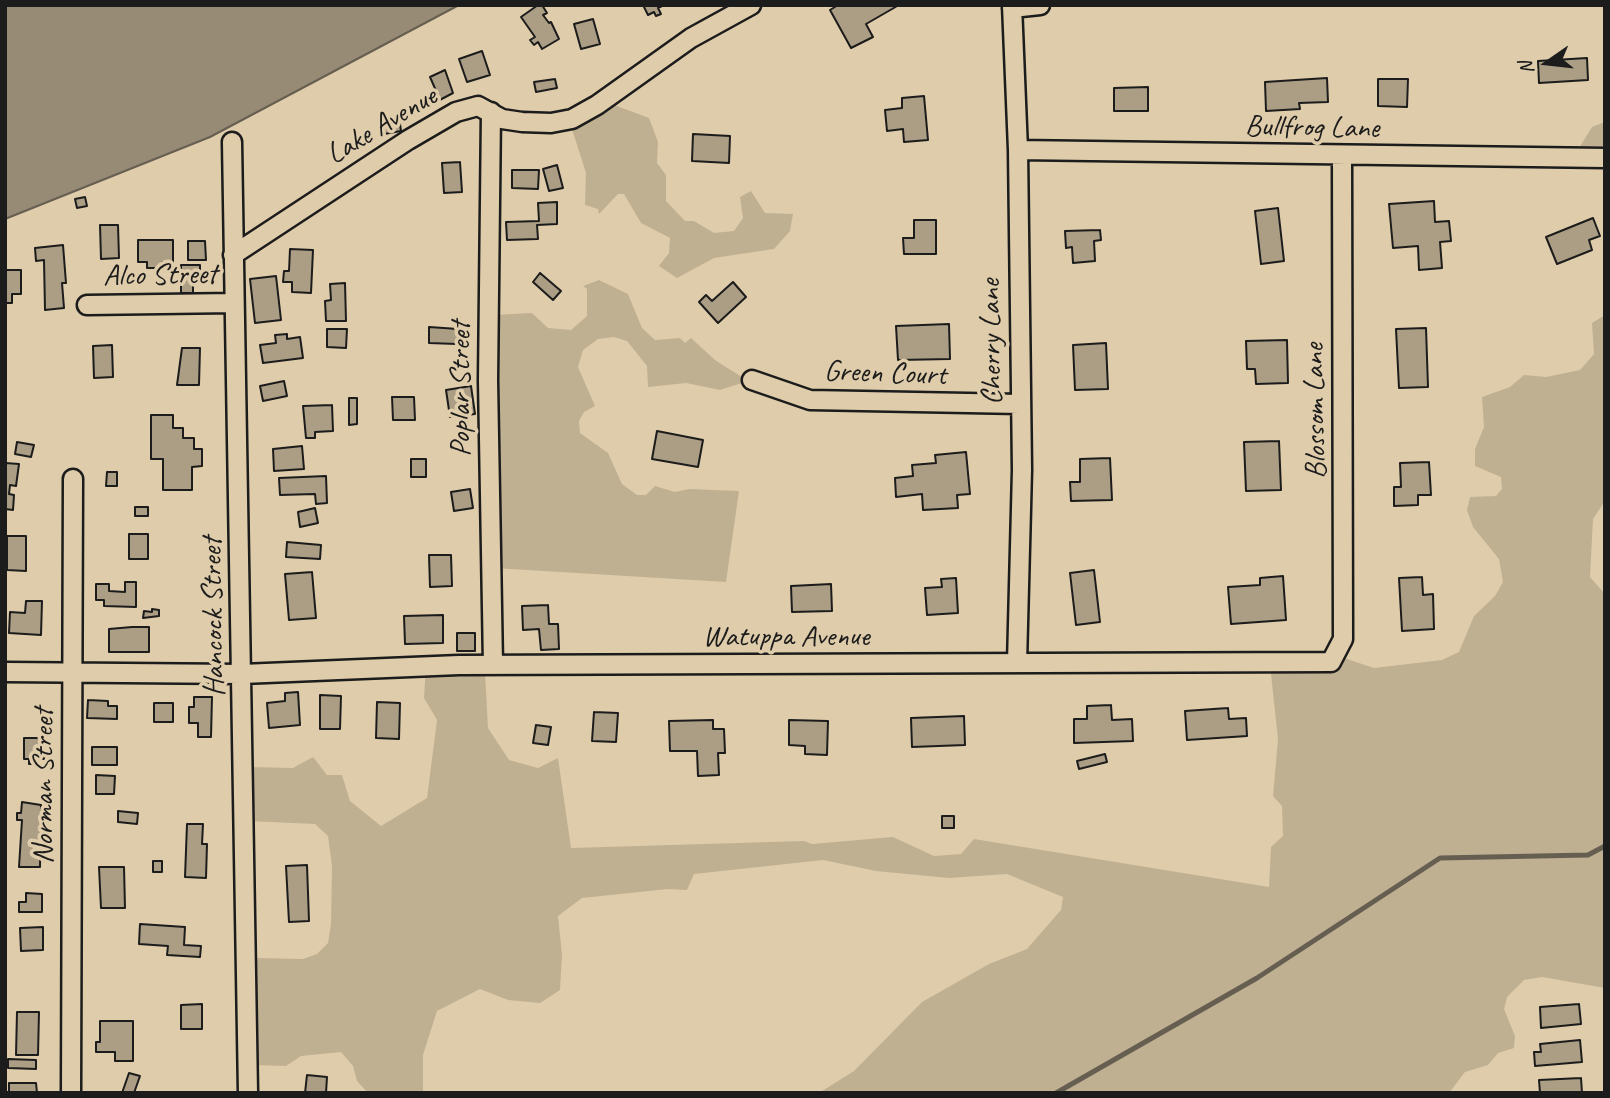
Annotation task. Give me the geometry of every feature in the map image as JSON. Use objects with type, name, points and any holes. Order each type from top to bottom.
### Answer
[{"type":"street","name":"Lake Avenue","points":[[233,255],[439,121],[475,106],[508,120],[539,123],[562,122],[579,116],[691,38],[751,5]]},
{"type":"street","points":[[1012,11],[1040,5]]},
{"type":"street","name":"Cherry Lane","points":[[1012,11],[1018,150],[1020,404],[1017,663]]},
{"type":"street","name":"Poplar Street","points":[[491,112],[488,380],[493,665]]},
{"type":"street","name":"Hancock Street","points":[[232,142],[248,1093]]},
{"type":"street","name":"Bullfrog Lane","points":[[1018,150],[1605,159]]},
{"type":"street","name":"Blossom Lane","points":[[1331,662],[1343,639],[1342,157]]},
{"type":"street","name":"Alco Street","points":[[87,305],[234,303]]},
{"type":"street","name":"Green Court","points":[[752,380],[810,400],[1020,404]]},
{"type":"street","name":"Norman Street","points":[[71,1093],[73,479]]},
{"type":"street","name":"Watuppa Avenue","points":[[5,672],[242,674],[493,665],[1331,662]]},
{"type":"shaded area","points":[[5,5],[459,5],[210,137],[5,219]]},
{"type":"shaded area","points":[[606,102],[649,118],[658,142],[657,163],[666,175],[666,201],[685,221],[694,221],[714,233],[734,231],[743,218],[740,197],[751,191],[765,213],[793,214],[790,231],[774,249],[714,258],[677,278],[659,266],[669,253],[670,238],[641,223],[624,194],[618,194],[599,214],[598,209],[585,205],[586,173],[570,123]]},
{"type":"shaded area","points":[[1605,122],[1605,160],[1576,153],[1592,127]]},
{"type":"shaded area","points":[[599,280],[628,294],[642,328],[655,340],[680,338],[685,343],[691,338],[715,360],[748,381],[720,390],[686,383],[648,387],[647,366],[627,341],[614,337],[598,339],[583,350],[578,367],[595,406],[584,412],[579,421],[580,433],[608,453],[622,484],[637,495],[646,495],[655,486],[675,492],[689,489],[739,491],[726,582],[494,568],[493,315],[532,313],[548,328],[571,330],[587,316],[587,289],[583,286]]},
{"type":"shaded area","points":[[1605,315],[1605,501],[1593,519],[1590,577],[1605,594],[1605,988],[1542,977],[1524,980],[1507,997],[1504,1009],[1515,1036],[1514,1048],[1498,1053],[1488,1065],[1465,1072],[1449,1093],[819,1093],[854,1071],[922,1002],[989,964],[1027,949],[1061,910],[1063,897],[1007,874],[949,878],[876,871],[823,860],[694,874],[687,890],[668,889],[582,898],[558,916],[562,955],[560,990],[540,1003],[508,1000],[480,989],[437,1011],[423,1055],[423,1093],[368,1093],[357,1081],[353,1066],[341,1052],[301,1056],[286,1066],[252,1065],[254,958],[303,959],[317,954],[328,943],[332,866],[328,836],[315,824],[248,821],[248,767],[293,768],[313,757],[327,775],[342,775],[350,801],[381,826],[427,798],[437,720],[424,698],[426,665],[485,672],[488,728],[509,760],[538,768],[558,758],[571,848],[804,841],[812,844],[893,837],[934,856],[961,854],[974,839],[1269,887],[1271,847],[1283,836],[1282,806],[1273,796],[1278,739],[1270,665],[1339,652],[1347,659],[1374,668],[1442,660],[1459,652],[1474,616],[1495,596],[1503,582],[1499,559],[1473,527],[1467,510],[1470,497],[1496,496],[1502,489],[1501,477],[1475,466],[1475,449],[1484,427],[1482,397],[1510,387],[1524,375],[1546,377],[1580,370],[1594,354],[1592,323]]},
{"type":"building","points":[[542,5],[547,13],[543,15],[551,22],[559,39],[542,49],[538,42],[534,45],[530,40],[535,37],[521,17]]},
{"type":"building","points":[[643,5],[664,5],[658,8],[661,14],[656,16],[654,12],[648,15]]},
{"type":"building","points":[[838,5],[899,5],[866,24],[873,37],[851,48],[830,10]]},
{"type":"building","points":[[593,19],[600,44],[581,49],[574,24]]},
{"type":"building","points":[[482,51],[490,75],[467,82],[459,59]]},
{"type":"building","points":[[1587,58],[1588,80],[1539,83],[1538,61]]},
{"type":"building","points":[[445,70],[453,93],[434,103],[430,96],[437,93],[430,77]]},
{"type":"building","points":[[1327,78],[1328,102],[1299,103],[1300,109],[1266,111],[1265,82]]},
{"type":"building","points":[[555,79],[557,88],[536,92],[534,82]]},
{"type":"building","points":[[1378,79],[1408,79],[1407,107],[1378,106]]},
{"type":"building","points":[[1148,87],[1148,111],[1114,111],[1114,88]]},
{"type":"building","points":[[924,96],[928,140],[904,142],[903,129],[887,131],[885,110],[902,108],[902,98]]},
{"type":"building","points":[[399,117],[401,131],[384,134],[382,120]]},
{"type":"building","points":[[693,134],[730,136],[729,163],[692,161]]},
{"type":"building","points":[[460,162],[462,192],[444,193],[442,163]]},
{"type":"building","points":[[557,165],[563,188],[549,191],[543,169]]},
{"type":"building","points":[[512,170],[539,170],[538,189],[512,188]]},
{"type":"building","points":[[85,197],[87,206],[77,208],[75,199]]},
{"type":"building","points":[[1434,201],[1435,222],[1449,221],[1451,241],[1440,242],[1442,268],[1419,270],[1418,246],[1393,248],[1389,204]]},
{"type":"building","points":[[557,202],[557,224],[537,225],[538,239],[507,240],[506,222],[539,221],[538,203]]},
{"type":"building","points":[[1278,208],[1284,261],[1261,264],[1255,211]]},
{"type":"building","points":[[1593,218],[1600,236],[1589,240],[1592,250],[1557,264],[1546,237]]},
{"type":"building","points":[[914,220],[936,220],[936,254],[904,254],[903,238],[914,238]]},
{"type":"building","points":[[100,225],[118,225],[119,258],[101,259]]},
{"type":"building","points":[[1100,230],[1101,240],[1094,241],[1095,261],[1073,263],[1072,247],[1066,248],[1065,231]]},
{"type":"building","points":[[138,240],[173,240],[173,262],[162,262],[162,268],[147,268],[147,262],[138,262]]},
{"type":"building","points":[[188,241],[205,241],[206,260],[188,260]]},
{"type":"building","points":[[63,245],[66,283],[62,283],[64,308],[45,310],[44,260],[36,261],[35,248]]},
{"type":"building","points":[[290,249],[313,250],[311,293],[292,292],[292,282],[283,282],[284,271],[289,271]]},
{"type":"building","points":[[181,265],[200,265],[200,283],[193,283],[193,293],[181,293]]},
{"type":"building","points":[[5,270],[21,270],[21,294],[12,294],[12,303],[5,303]]},
{"type":"building","points":[[540,273],[561,291],[553,300],[533,282]]},
{"type":"building","points":[[276,276],[281,320],[255,323],[250,279]]},
{"type":"building","points":[[733,282],[746,297],[718,323],[699,302],[706,295],[712,301]]},
{"type":"building","points":[[345,283],[346,321],[326,321],[325,301],[331,300],[330,284]]},
{"type":"building","points":[[949,324],[950,359],[898,360],[896,326]]},
{"type":"building","points":[[429,327],[458,329],[457,344],[429,343]]},
{"type":"building","points":[[1426,328],[1428,387],[1399,388],[1396,329]]},
{"type":"building","points":[[327,329],[347,329],[346,348],[327,347]]},
{"type":"building","points":[[287,334],[287,339],[300,337],[303,358],[263,363],[260,345],[276,343],[275,335]]},
{"type":"building","points":[[1287,340],[1288,383],[1256,384],[1255,369],[1247,369],[1246,341]]},
{"type":"building","points":[[1106,343],[1108,389],[1075,390],[1073,345]]},
{"type":"building","points":[[112,345],[113,377],[94,378],[93,346]]},
{"type":"building","points":[[182,348],[200,348],[199,385],[177,385]]},
{"type":"building","points":[[284,381],[287,396],[263,401],[260,386]]},
{"type":"building","points":[[471,386],[475,414],[450,417],[446,390]]},
{"type":"building","points":[[392,397],[414,397],[415,420],[393,420]]},
{"type":"building","points":[[349,398],[357,398],[357,424],[349,425]]},
{"type":"building","points":[[332,405],[333,431],[315,432],[315,438],[306,438],[303,406]]},
{"type":"building","points":[[151,415],[173,415],[173,428],[183,428],[183,438],[194,438],[194,449],[202,449],[202,466],[192,467],[192,490],[163,490],[163,459],[151,459]]},
{"type":"building","points":[[657,431],[703,440],[698,467],[652,459]]},
{"type":"building","points":[[1279,441],[1281,490],[1246,491],[1244,442]]},
{"type":"building","points":[[17,442],[34,445],[31,457],[15,454]]},
{"type":"building","points":[[302,446],[304,469],[274,471],[273,449]]},
{"type":"building","points":[[966,452],[970,494],[957,495],[958,508],[923,510],[922,494],[896,497],[895,478],[913,476],[912,465],[936,463],[935,455]]},
{"type":"building","points":[[1110,458],[1112,500],[1071,501],[1070,482],[1080,482],[1080,459]]},
{"type":"building","points":[[411,459],[426,459],[426,477],[411,477]]},
{"type":"building","points":[[1429,462],[1431,495],[1418,495],[1418,505],[1394,506],[1394,487],[1401,487],[1400,463]]},
{"type":"building","points":[[5,463],[19,464],[16,486],[10,485],[9,494],[14,495],[13,510],[5,509]]},
{"type":"building","points":[[107,472],[117,472],[117,486],[106,486]]},
{"type":"building","points":[[326,476],[327,503],[316,504],[315,494],[280,495],[279,478]]},
{"type":"building","points":[[470,489],[473,508],[454,511],[451,492]]},
{"type":"building","points":[[135,507],[148,507],[148,516],[135,516]]},
{"type":"building","points":[[315,508],[318,523],[300,527],[298,512]]},
{"type":"building","points":[[129,534],[148,534],[148,559],[129,559]]},
{"type":"building","points":[[7,536],[26,536],[26,571],[7,570]]},
{"type":"building","points":[[287,542],[321,545],[320,559],[286,557]]},
{"type":"building","points":[[429,555],[451,555],[452,586],[430,587]]},
{"type":"building","points":[[1094,570],[1100,622],[1076,625],[1070,573]]},
{"type":"building","points":[[312,572],[316,618],[289,620],[285,574]]},
{"type":"building","points":[[1283,576],[1286,620],[1231,624],[1228,587],[1260,585],[1260,578]]},
{"type":"building","points":[[1422,577],[1423,595],[1433,594],[1434,629],[1402,631],[1399,578]]},
{"type":"building","points":[[956,578],[958,613],[927,615],[925,588],[942,587],[941,579]]},
{"type":"building","points":[[125,582],[136,582],[136,607],[104,606],[104,600],[96,600],[96,584],[109,584],[109,591],[125,592]]},
{"type":"building","points":[[831,584],[832,611],[792,612],[791,586]]},
{"type":"building","points":[[26,601],[42,601],[41,635],[9,633],[10,612],[25,613]]},
{"type":"building","points":[[548,605],[549,624],[558,624],[559,649],[541,650],[539,629],[523,630],[522,606]]},
{"type":"building","points":[[152,609],[159,610],[159,616],[143,618],[144,611],[152,612]]},
{"type":"building","points":[[443,615],[443,643],[405,644],[404,616]]},
{"type":"building","points":[[149,627],[149,652],[109,652],[109,629]]},
{"type":"building","points":[[457,633],[475,633],[475,651],[457,651]]},
{"type":"building","points":[[298,692],[300,725],[269,728],[267,703],[285,701],[285,693]]},
{"type":"building","points":[[320,695],[341,696],[340,729],[320,729]]},
{"type":"building","points":[[194,697],[212,697],[211,737],[198,737],[198,723],[189,723],[189,707],[194,707]]},
{"type":"building","points":[[88,700],[108,701],[108,706],[117,706],[117,719],[87,718]]},
{"type":"building","points":[[377,702],[400,703],[399,739],[376,738]]},
{"type":"building","points":[[154,703],[173,703],[173,722],[154,722]]},
{"type":"building","points":[[1111,705],[1112,720],[1132,719],[1133,741],[1074,743],[1074,719],[1087,719],[1087,706]]},
{"type":"building","points":[[1228,708],[1229,719],[1246,718],[1247,736],[1187,740],[1185,711]]},
{"type":"building","points":[[594,712],[618,713],[616,742],[592,741]]},
{"type":"building","points":[[964,716],[965,745],[912,747],[911,718]]},
{"type":"building","points":[[713,720],[713,729],[724,729],[725,753],[718,753],[719,775],[698,776],[697,751],[670,751],[669,721]]},
{"type":"building","points":[[789,720],[828,721],[827,755],[805,754],[805,746],[789,745]]},
{"type":"building","points":[[536,725],[551,727],[548,745],[533,743]]},
{"type":"building","points":[[24,738],[44,738],[44,759],[37,759],[37,764],[29,764],[29,759],[24,759]]},
{"type":"building","points":[[92,747],[117,747],[117,765],[92,765]]},
{"type":"building","points":[[1105,754],[1107,762],[1079,769],[1077,761]]},
{"type":"building","points":[[96,775],[115,776],[114,794],[96,794]]},
{"type":"building","points":[[22,802],[41,805],[40,867],[19,867],[22,820],[17,820],[17,813],[21,813]]},
{"type":"building","points":[[118,811],[138,813],[137,824],[118,822]]},
{"type":"building","points":[[942,816],[954,816],[954,828],[942,828]]},
{"type":"building","points":[[187,824],[203,824],[202,844],[207,844],[206,878],[185,877]]},
{"type":"building","points":[[153,861],[162,861],[162,872],[153,872]]},
{"type":"building","points":[[307,865],[309,921],[289,922],[286,866]]},
{"type":"building","points":[[99,867],[124,867],[125,908],[101,908]]},
{"type":"building","points":[[26,893],[42,894],[42,912],[19,912],[19,902],[26,902]]},
{"type":"building","points":[[140,924],[185,927],[184,945],[201,946],[200,957],[167,955],[168,946],[139,944]]},
{"type":"building","points":[[43,927],[43,950],[21,951],[20,928]]},
{"type":"building","points":[[202,1004],[202,1029],[181,1029],[181,1005]]},
{"type":"building","points":[[1579,1004],[1581,1024],[1541,1028],[1540,1007]]},
{"type":"building","points":[[17,1012],[39,1012],[38,1055],[16,1055]]},
{"type":"building","points":[[100,1021],[133,1021],[133,1061],[115,1061],[115,1052],[96,1052],[96,1042],[100,1042]]},
{"type":"building","points":[[1580,1040],[1582,1062],[1535,1066],[1534,1052],[1541,1052],[1540,1044]]},
{"type":"building","points":[[8,1059],[36,1060],[36,1069],[8,1068]]},
{"type":"building","points":[[129,1073],[140,1076],[134,1093],[122,1093]]},
{"type":"building","points":[[307,1075],[327,1077],[326,1093],[305,1093]]},
{"type":"building","points":[[1581,1078],[1582,1093],[1540,1093],[1539,1080]]},
{"type":"building","points":[[9,1083],[36,1083],[37,1093],[9,1093]]},
{"type":"waterway","points":[[1056,1093],[1257,978],[1440,858],[1588,855],[1605,846]]}]
